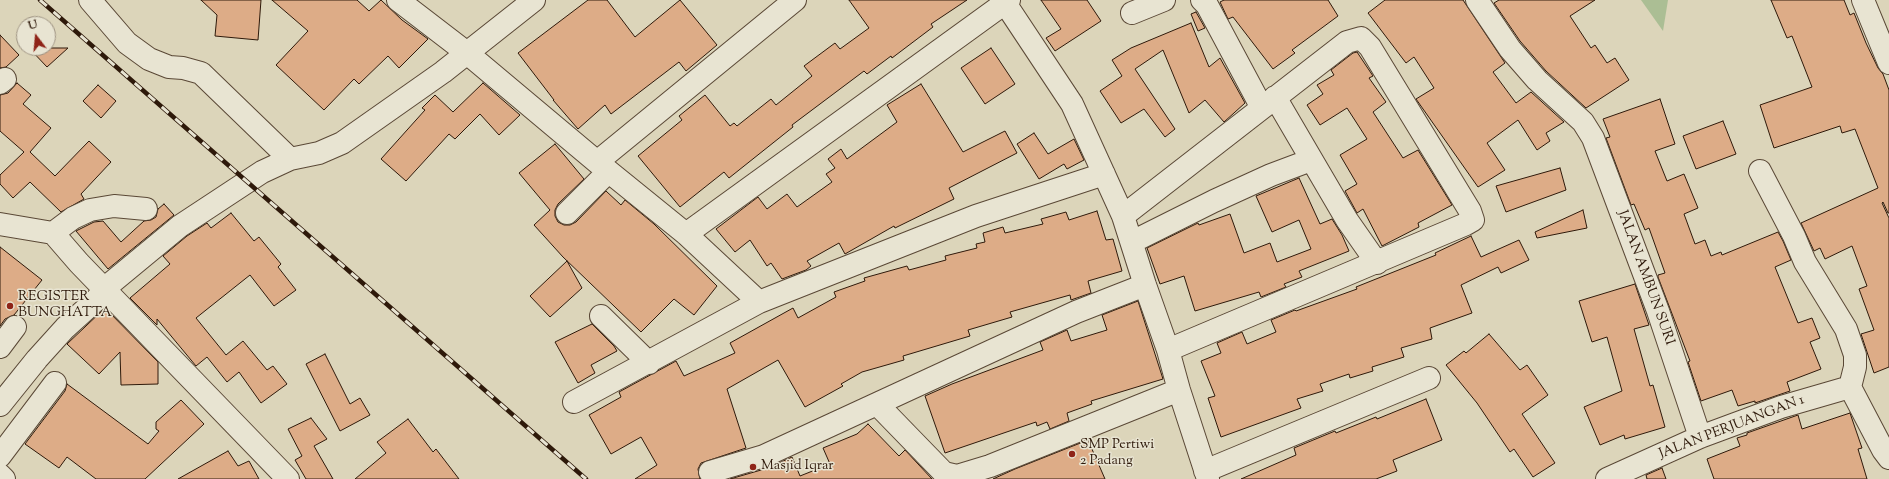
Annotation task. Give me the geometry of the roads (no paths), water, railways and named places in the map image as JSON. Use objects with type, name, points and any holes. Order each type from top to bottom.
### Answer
[{"type":"street","points":[[90,0],[127,43],[149,59],[169,67],[183,68],[201,73],[290,160]]},
{"type":"street","points":[[398,0],[467,53],[602,167],[686,234],[759,302]]},
{"type":"street","points":[[0,405],[46,348],[65,328],[97,299],[105,288],[180,226],[246,181],[271,167],[290,160],[320,153],[342,143],[397,106],[534,0]]},
{"type":"street","points":[[567,213],[602,167],[795,0]]},
{"type":"street","points":[[1132,13],[1164,0]]},
{"type":"street","points":[[1202,0],[1207,5],[1268,102],[1311,160],[1347,220],[1377,263]]},
{"type":"street","name":"JALAN AMBUN SURI","points":[[1477,0],[1510,49],[1537,80],[1583,122],[1592,138],[1658,311],[1700,437]]},
{"type":"street","points":[[1863,0],[1889,63]]},
{"type":"street","points":[[686,234],[1006,1],[1072,104],[1123,216],[1168,350],[1178,390],[1206,475],[1429,378]]},
{"type":"street","points":[[1123,216],[1347,42],[1361,38],[1370,46],[1470,211],[1473,220],[1377,263],[1168,350]]},
{"type":"street","points":[[1132,242],[1214,201],[1271,175],[1311,160]]},
{"type":"street","points":[[1760,171],[1794,236],[1805,262],[1846,329],[1855,355],[1855,367],[1850,387],[1883,450],[1889,458]]},
{"type":"street","points":[[574,402],[649,363],[759,302],[976,216],[1104,174]]},
{"type":"street","points":[[53,234],[73,218],[90,210],[114,206],[146,209]]},
{"type":"street","points":[[0,224],[53,234],[288,479]]},
{"type":"street","points":[[710,472],[764,456],[1076,312],[1145,285]]},
{"type":"street","points":[[601,316],[649,363]]},
{"type":"street","points":[[0,347],[15,328]]},
{"type":"street","points":[[0,456],[55,383]]},
{"type":"street","name":"JALAN PERJUANGAN 1","points":[[1607,479],[1700,437],[1781,407],[1850,387]]},
{"type":"street","points":[[877,404],[944,473],[957,476],[992,472],[1178,390]]},
{"type":"street","points":[[0,476],[4,479]]},
{"type":"railway","points":[[40,0],[586,479]]},
{"type":"place","name":"REGISTER BUNGHATTA","points":[[10,306]]},
{"type":"place","name":"SMP Pertiwi 2 Padang","points":[[1072,454]]},
{"type":"place","name":"Masjid Iqrar","points":[[753,467]]}]
